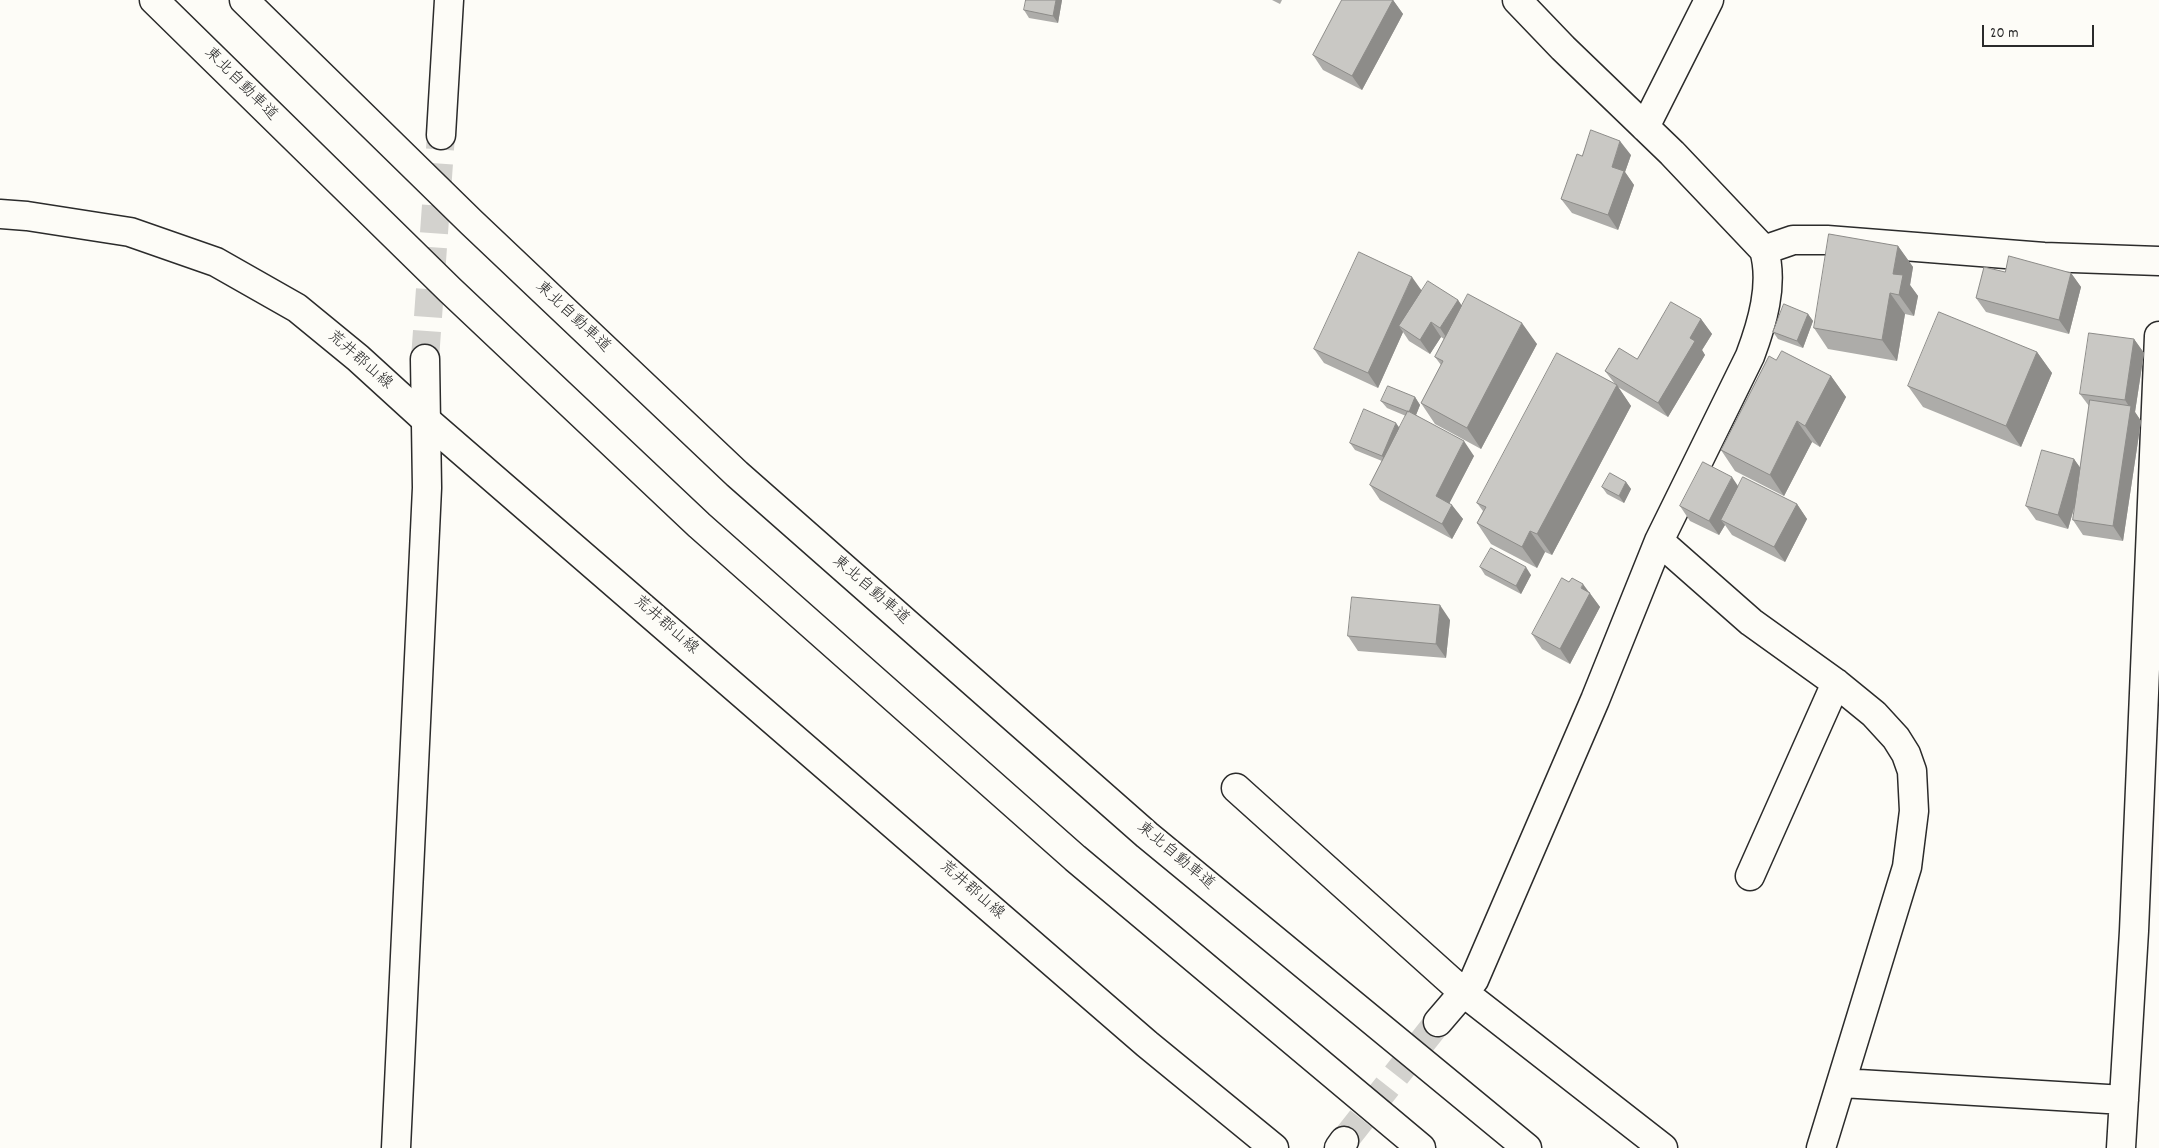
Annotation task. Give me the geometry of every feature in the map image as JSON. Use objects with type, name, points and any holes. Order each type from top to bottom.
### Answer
[{"type":"main road","name":"東北自動車道","points":[[154,0],[450,290],[699,525],[1075,858],[1421,1148]]},
{"type":"main road","name":"東北自動車道","points":[[244,0],[471,222],[737,474],[1148,835],[1527,1148]]},
{"type":"main road","points":[[442,135],[449,0]]},
{"type":"main road","points":[[1438,1022],[1474,980],[1596,700],[1659,542],[1750,356],[1760,328],[1766,300],[1768,271],[1764,250],[1672,153],[1563,48],[1517,0]]},
{"type":"main road","points":[[1645,127],[1709,0]]},
{"type":"main road","name":"荒井郡山線","points":[[0,214],[27,216],[130,232],[216,262],[297,308],[358,358],[426,420],[1147,1044],[1274,1148]]},
{"type":"main road","points":[[1764,250],[1793,240],[1828,240],[2044,257],[2159,261]]},
{"type":"main road","points":[[2121,1148],[2134,931],[2159,336]]},
{"type":"main road","points":[[396,1148],[427,488],[425,359]]},
{"type":"main road","points":[[1659,542],[1751,622],[1836,683],[1874,714],[1896,738],[1909,762],[1914,789],[1914,811],[1907,868],[1821,1148]]},
{"type":"main road","points":[[1750,876],[1836,683]]},
{"type":"main road","points":[[1236,788],[1463,992],[1663,1148]]},
{"type":"main road","points":[[1842,1082],[2124,1100]]},
{"type":"building","points":[[1026,0],[1056,0],[1053,16],[1024,10]]},
{"type":"building","points":[[1342,0],[1393,0],[1352,76],[1313,55]]},
{"type":"building","points":[[1591,130],[1620,141],[1612,167],[1624,171],[1608,215],[1561,199],[1577,154],[1582,156]]},
{"type":"building","points":[[1829,234],[1898,246],[1893,274],[1903,275],[1899,295],[1890,293],[1882,340],[1814,328]]},
{"type":"building","points":[[1359,252],[1412,277],[1368,373],[1314,349]]},
{"type":"building","points":[[2009,256],[2071,273],[2059,320],[1976,298],[1984,267],[2005,272]]},
{"type":"building","points":[[1428,281],[1458,300],[1440,328],[1431,322],[1420,340],[1399,326]]},
{"type":"building","points":[[1468,294],[1522,323],[1467,428],[1421,403],[1443,361],[1435,357]]},
{"type":"building","points":[[1671,302],[1701,319],[1690,338],[1695,341],[1658,403],[1605,371],[1619,348],[1637,359]]},
{"type":"building","points":[[1784,304],[1808,314],[1797,341],[1773,332]]},
{"type":"building","points":[[1939,312],[2037,352],[2006,426],[1908,386]]},
{"type":"building","points":[[2089,333],[2134,339],[2125,400],[2080,394]]},
{"type":"building","points":[[1782,351],[1831,376],[1805,426],[1797,421],[1770,475],[1721,450],[1769,356],[1776,360]]},
{"type":"building","points":[[1557,353],[1617,385],[1537,534],[1530,531],[1522,547],[1477,523],[1486,507],[1477,503]]},
{"type":"building","points":[[1388,386],[1415,397],[1409,412],[1381,401]]},
{"type":"building","points":[[2090,400],[2131,406],[2113,526],[2073,520]]},
{"type":"building","points":[[1364,409],[1396,423],[1382,456],[1350,443]]},
{"type":"building","points":[[1408,411],[1464,441],[1436,496],[1452,505],[1442,524],[1370,485]]},
{"type":"building","points":[[2042,450],[2074,459],[2058,515],[2026,506]]},
{"type":"building","points":[[1703,462],[1732,477],[1709,521],[1680,506]]},
{"type":"building","points":[[1610,473],[1626,482],[1619,496],[1602,487]]},
{"type":"building","points":[[1743,477],[1797,504],[1774,547],[1721,520]]},
{"type":"building","points":[[1491,548],[1526,567],[1516,586],[1480,567]]},
{"type":"building","points":[[1562,578],[1569,582],[1572,578],[1583,584],[1581,588],[1590,593],[1560,649],[1532,634]]},
{"type":"building","points":[[1352,597],[1440,605],[1436,644],[1348,636]]},
{"type":"tunnel","points":[[425,359],[441,135]]},
{"type":"tunnel","points":[[1344,1141],[1438,1022]]}]
